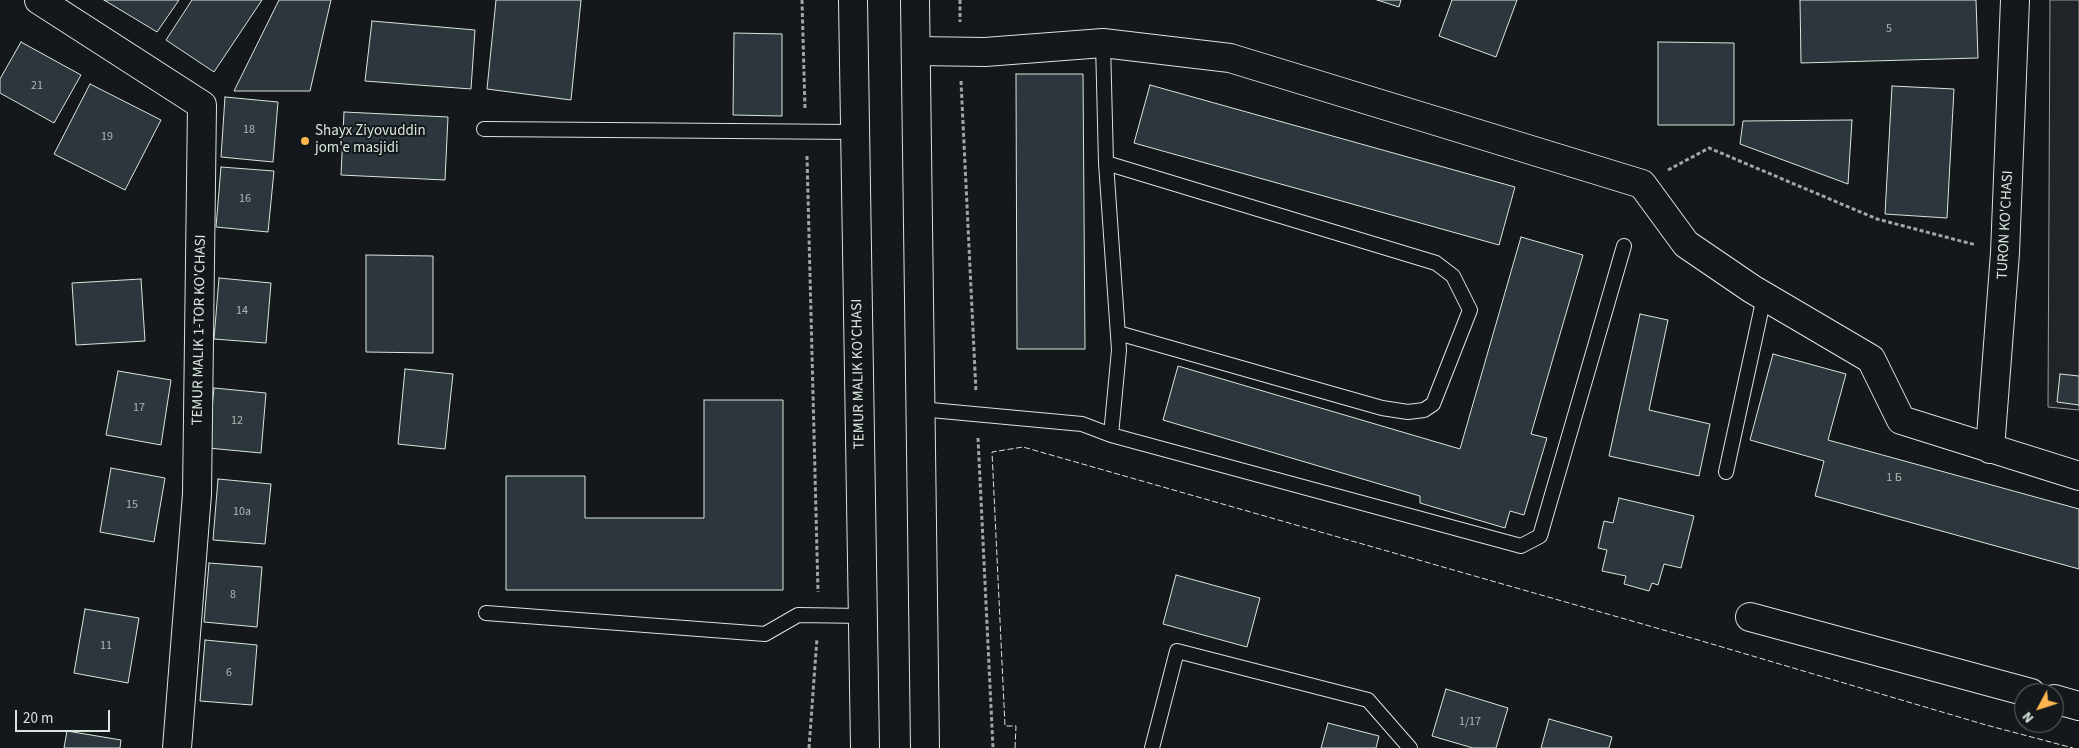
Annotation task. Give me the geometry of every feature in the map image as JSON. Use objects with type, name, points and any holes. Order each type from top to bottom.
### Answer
[{"type":"main road","name":"TEMUR MALIK 1-TOR KO'CHASI","points":[[39,0],[202,105],[198,494],[177,748]]},
{"type":"main road","name":"TEMUR MALIK KO'CHASI","points":[[853,0],[866,748]]},
{"type":"main road","points":[[915,0],[925,748]]},
{"type":"main road","name":"TURON KO'CHASI","points":[[1990,449],[2005,254],[2015,0]]},
{"type":"main road","points":[[916,51],[985,52],[1103,43],[1230,58],[1642,184],[1686,244],[1764,297],[1871,359],[1901,420],[2079,476]]},
{"type":"main road","points":[[1750,617],[2014,688]]},
{"type":"main road","points":[[2064,702],[2079,706]]},
{"type":"lane","points":[[1103,43],[1106,164],[1119,350],[1111,435]]},
{"type":"lane","points":[[484,129],[855,132]]},
{"type":"lane","points":[[1106,164],[1436,263],[1453,276],[1470,310],[1433,404],[1424,410],[1408,412],[1382,408],[1118,333]]},
{"type":"lane","points":[[920,409],[1082,424],[1111,435],[1521,546],[1540,536],[1624,246]]},
{"type":"lane","points":[[1726,472],[1764,297]]},
{"type":"lane","points":[[486,613],[765,634],[798,616],[863,616]]},
{"type":"lane","points":[[1152,748],[1177,651],[1368,700],[1410,748]]},
{"type":"path","points":[[802,0],[819,616],[809,748]]},
{"type":"path","points":[[960,0],[960,52],[993,748]]},
{"type":"path","points":[[1642,184],[1709,148],[1877,219],[2005,254]]},
{"type":"shaded area","points":[[2050,0],[2079,0],[2079,410],[2048,407]]},
{"type":"building","points":[[104,0],[179,0],[157,32]]},
{"type":"building","points":[[192,0],[262,0],[214,72],[166,40]]},
{"type":"building","points":[[279,0],[331,0],[310,91],[234,91]]},
{"type":"building","points":[[496,0],[581,0],[571,100],[487,89]]},
{"type":"building","points":[[1377,0],[1401,0],[1399,7]]},
{"type":"building","points":[[1452,0],[1517,0],[1496,57],[1439,36]]},
{"type":"building","points":[[1800,0],[1976,0],[1978,58],[1801,63]]},
{"type":"building","points":[[372,21],[475,30],[471,89],[365,81]]},
{"type":"building","points":[[734,33],[782,34],[782,116],[733,115]]},
{"type":"building","points":[[21,42],[81,75],[54,123],[0,93],[0,79]]},
{"type":"building","points":[[1658,42],[1734,43],[1734,125],[1658,125]]},
{"type":"building","points":[[1016,74],[1083,74],[1085,349],[1017,349]]},
{"type":"building","points":[[90,84],[161,120],[125,190],[54,154]]},
{"type":"building","points":[[1150,85],[1515,187],[1499,245],[1134,143]]},
{"type":"building","points":[[1892,86],[1954,89],[1947,218],[1885,214]]},
{"type":"building","points":[[225,97],[278,102],[273,162],[221,157]]},
{"type":"building","points":[[344,112],[448,117],[445,180],[341,175]]},
{"type":"building","points":[[1852,120],[1848,184],[1740,144],[1743,121]]},
{"type":"building","points":[[221,167],[274,171],[268,232],[216,227]]},
{"type":"building","points":[[1521,237],[1583,255],[1531,434],[1547,438],[1524,515],[1510,511],[1505,528],[1420,503],[1420,496],[1163,420],[1178,366],[1460,449]]},
{"type":"building","points":[[366,255],[433,256],[433,353],[366,352]]},
{"type":"building","points":[[219,278],[271,283],[266,343],[214,339]]},
{"type":"building","points":[[141,279],[145,341],[76,345],[72,283]]},
{"type":"building","points":[[1640,314],[1668,320],[1649,410],[1710,424],[1699,476],[1609,456]]},
{"type":"building","points":[[1773,354],[1846,374],[1828,440],[2079,509],[2079,569],[1815,496],[1824,461],[1750,440]]},
{"type":"building","points":[[405,369],[453,374],[445,449],[398,444]]},
{"type":"building","points":[[118,371],[171,380],[161,445],[106,435]]},
{"type":"building","points":[[2060,374],[2079,376],[2079,405],[2057,402]]},
{"type":"building","points":[[214,388],[266,393],[261,453],[208,448]]},
{"type":"building","points":[[704,400],[783,400],[783,590],[506,590],[506,476],[585,476],[585,518],[704,518]]},
{"type":"building","points":[[111,468],[165,478],[154,542],[100,532]]},
{"type":"building","points":[[218,479],[271,484],[265,544],[213,540]]},
{"type":"building","points":[[1619,498],[1694,516],[1681,568],[1664,564],[1658,585],[1652,583],[1649,591],[1624,584],[1626,576],[1602,571],[1607,550],[1598,548],[1604,521],[1613,523]]},
{"type":"building","points":[[209,563],[262,567],[257,627],[204,622]]},
{"type":"building","points":[[1176,575],[1260,598],[1247,647],[1163,624]]},
{"type":"building","points":[[85,609],[139,618],[128,683],[74,673]]},
{"type":"building","points":[[205,640],[257,645],[252,705],[200,701]]},
{"type":"building","points":[[1446,689],[1508,708],[1496,748],[1473,748],[1432,736]]},
{"type":"building","points":[[1549,719],[1612,737],[1609,748],[1541,748]]},
{"type":"building","points":[[1328,723],[1379,736],[1376,748],[1321,748]]},
{"type":"building","points":[[67,731],[121,740],[120,748],[64,748]]},
{"type":"fence","points":[[1015,748],[1016,726],[1005,726],[992,452],[1023,447],[1695,639],[1986,725],[2073,748]]},
{"type":"place","name":"Shayx Ziyovuddin jom'e masjidi","points":[[305,141]]}]
